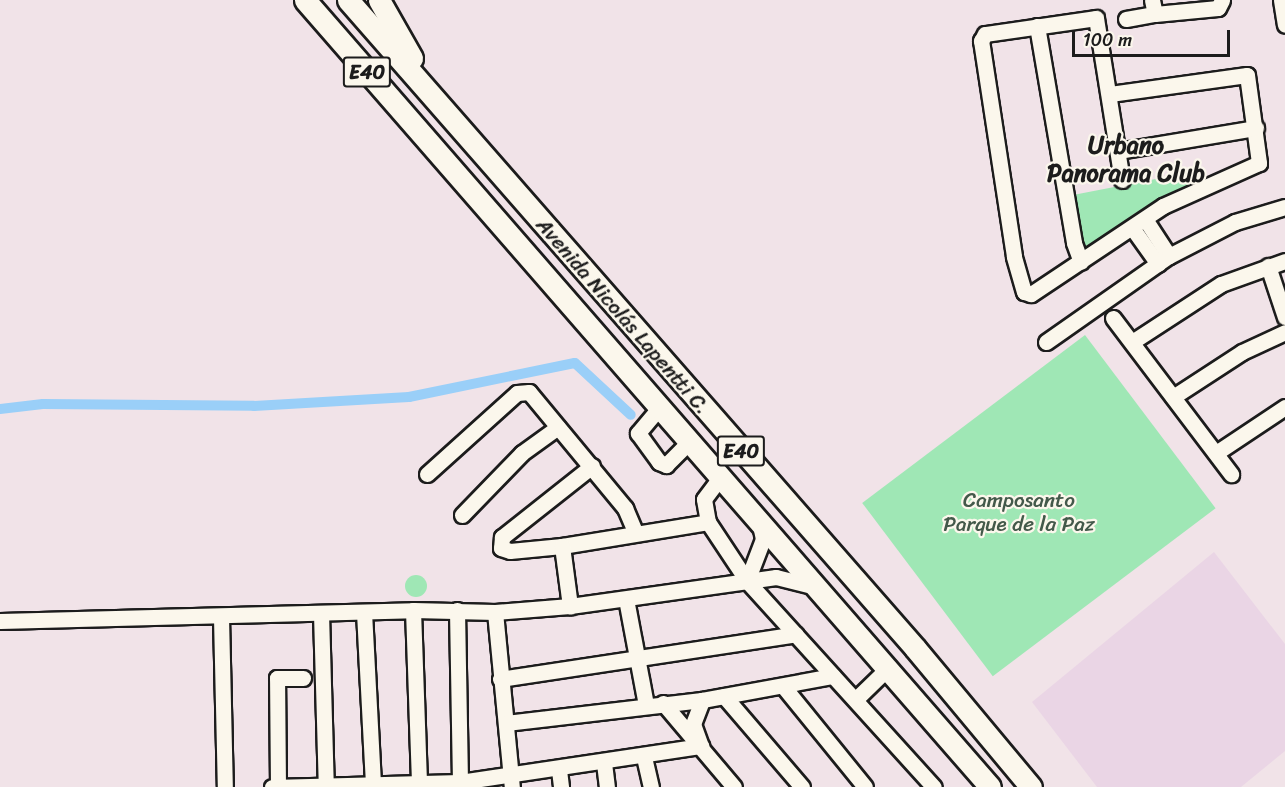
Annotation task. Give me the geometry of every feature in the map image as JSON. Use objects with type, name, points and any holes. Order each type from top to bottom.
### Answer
[{"type":"highway","points":[[297,0],[348,50]]},
{"type":"highway","name":"E40","points":[[305,0],[348,50]]},
{"type":"highway","name":"E40","points":[[348,0],[450,117]]},
{"type":"highway","points":[[379,0],[450,117]]},
{"type":"highway","name":"Avenida Nicolás Lapentti C.","points":[[348,50],[760,525],[889,667],[990,787]]},
{"type":"highway","name":"Avenida Nicolás Lapentti C.","points":[[450,117],[915,648],[1031,787]]},
{"type":"street","points":[[1126,19],[1153,7],[1218,8],[1222,0]]},
{"type":"street","points":[[1281,0],[1285,25]]},
{"type":"street","points":[[1110,94],[1244,74],[1249,76],[1260,161],[1257,165],[1163,207],[1031,294],[1020,286],[981,41],[985,34],[1096,18],[1122,180]]},
{"type":"street","points":[[1037,26],[1074,243],[1081,262]]},
{"type":"street","points":[[1118,151],[1256,128]]},
{"type":"street","points":[[1046,342],[1163,260],[1235,222],[1285,207]]},
{"type":"street","points":[[1139,224],[1163,260]]},
{"type":"street","points":[[1132,342],[1186,303],[1268,266],[1285,261]]},
{"type":"street","points":[[1268,266],[1285,317]]},
{"type":"street","points":[[1113,318],[1231,474]]},
{"type":"street","points":[[1173,397],[1242,352],[1285,332]]},
{"type":"street","points":[[427,474],[520,391],[532,394],[632,516],[635,532]]},
{"type":"street","points":[[1216,453],[1285,407]]},
{"type":"street","points":[[659,408],[638,433],[659,462],[666,465],[689,442]]},
{"type":"street","points":[[462,514],[522,453],[558,427]]},
{"type":"street","points":[[592,466],[502,537],[499,545],[510,551],[562,546],[635,532],[708,522]]},
{"type":"street","points":[[720,478],[704,499],[708,522],[747,580],[932,786]]},
{"type":"street","points":[[747,580],[763,538],[760,525]]},
{"type":"street","points":[[562,546],[570,606]]},
{"type":"street","points":[[0,621],[221,617],[413,610],[495,612],[570,606],[776,577],[798,579],[816,587]]},
{"type":"street","points":[[626,599],[646,705]]},
{"type":"street","points":[[413,610],[419,784]]},
{"type":"street","points":[[458,610],[460,785]]},
{"type":"street","points":[[364,612],[373,785]]},
{"type":"street","points":[[495,612],[511,780]]},
{"type":"street","points":[[321,613],[326,787]]},
{"type":"street","points":[[221,617],[225,787]]},
{"type":"street","points":[[500,679],[638,661],[796,634]]},
{"type":"street","points":[[856,699],[889,667]]},
{"type":"street","points":[[506,723],[702,700],[833,676]]},
{"type":"street","points":[[278,787],[277,678],[303,678]]},
{"type":"street","points":[[783,686],[865,787]]},
{"type":"street","points":[[724,696],[802,787]]},
{"type":"street","points":[[701,746],[693,724],[702,700]]},
{"type":"street","points":[[663,703],[734,787]]},
{"type":"street","points":[[272,787],[460,785],[511,780],[701,746]]},
{"type":"street","points":[[644,757],[651,787]]},
{"type":"street","points":[[604,763],[607,787]]},
{"type":"street","points":[[559,770],[561,787]]},
{"type":"shaded area","points":[[1214,552],[1285,644],[1285,751],[1241,787],[1097,787],[1032,702]]},
{"type":"green space","points":[[1197,171],[1199,179],[1134,214],[1088,248],[1081,247],[1073,195]]},
{"type":"green space","name":"Camposanto Parque de la Paz","points":[[1085,335],[1216,508],[993,676],[862,503]]},
{"type":"green space","points":[[416,575],[424,578],[427,586],[424,594],[416,597],[408,594],[405,586],[408,578]]},
{"type":"waterway","points":[[0,409],[43,404],[254,406],[409,397],[575,363],[631,415]]},
{"type":"district","name":"Urbano Panorama Club","points":[[1126,160]]}]
